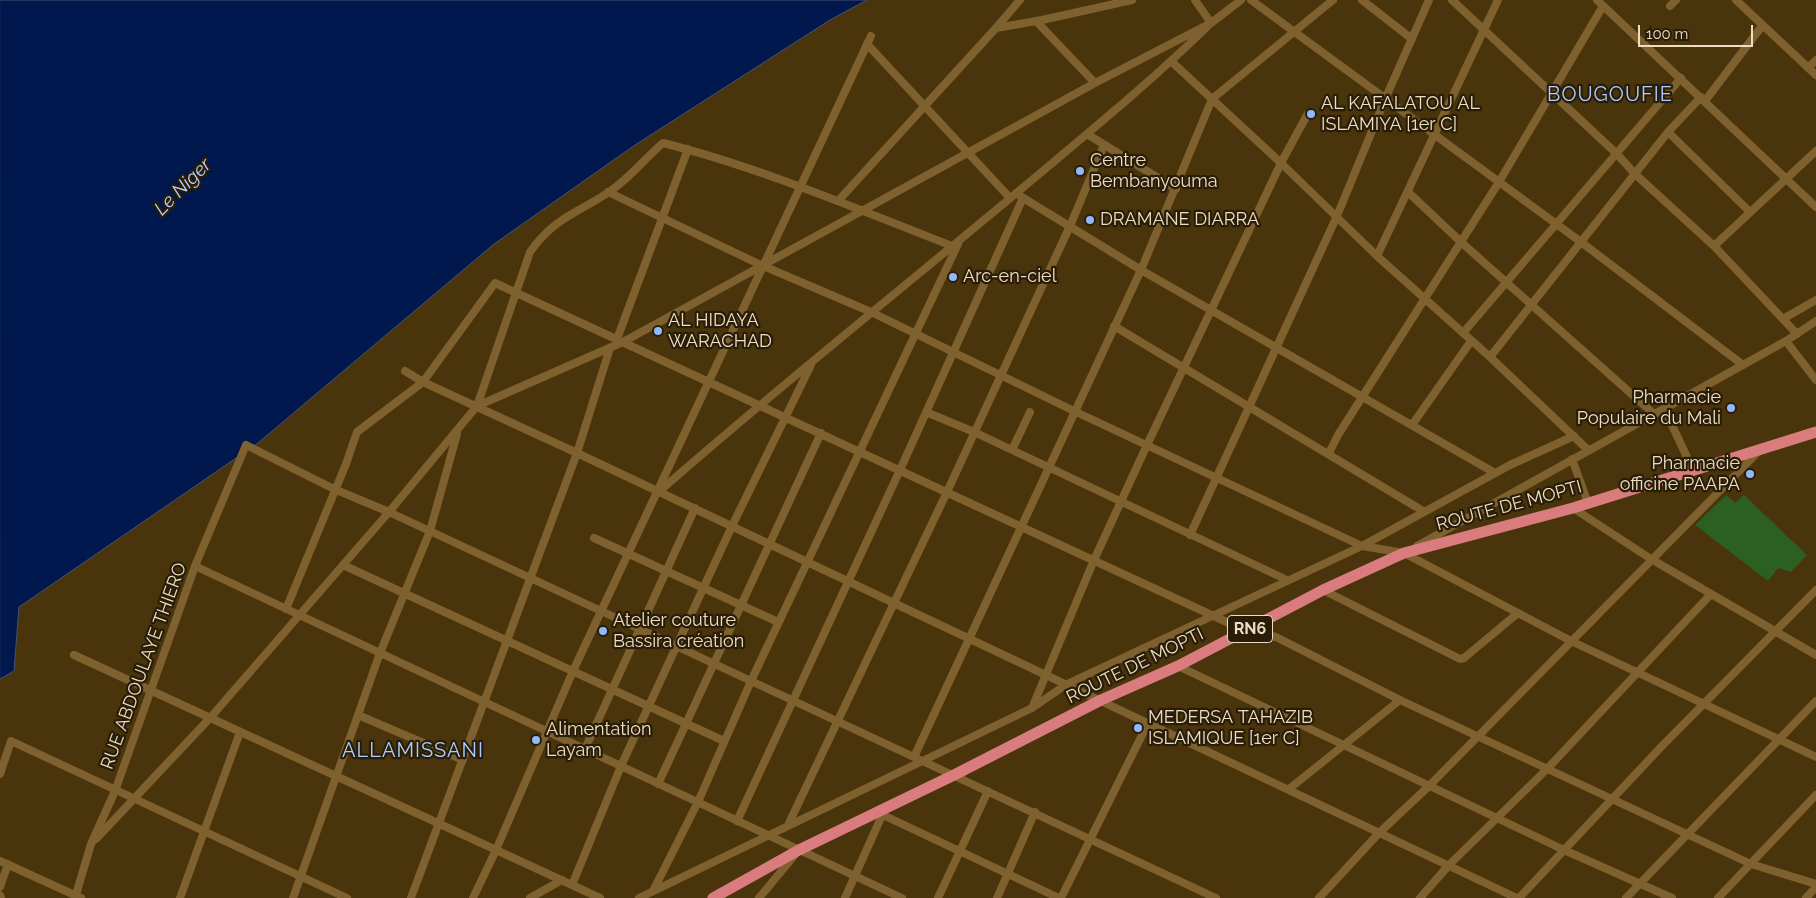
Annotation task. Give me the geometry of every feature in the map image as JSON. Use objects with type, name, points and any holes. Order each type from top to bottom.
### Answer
[{"type":"highway","name":"ROUTE DE MOPTI","points":[[713,898],[799,850],[883,812],[1101,700],[1178,666],[1322,590],[1404,553],[1573,508],[1816,432]]},
{"type":"street","points":[[838,201],[1020,0]]},
{"type":"street","points":[[996,28],[1132,0]]},
{"type":"street","points":[[1195,0],[1211,23]]},
{"type":"street","points":[[659,491],[759,404],[952,246],[1016,197],[1172,62],[1211,23],[1241,0]]},
{"type":"street","points":[[1251,0],[1295,30],[1582,242],[1742,365]]},
{"type":"street","points":[[917,758],[968,638],[1141,270],[1212,99],[1333,0]]},
{"type":"street","points":[[1362,0],[1412,39]]},
{"type":"street","points":[[1190,535],[1337,216],[1386,97],[1429,0]]},
{"type":"street","points":[[1452,0],[1617,154],[1635,174],[1714,246],[1797,334]]},
{"type":"street","points":[[1377,256],[1498,0]]},
{"type":"street","points":[[1736,0],[1816,75]]},
{"type":"street","points":[[1330,453],[1338,435],[1499,182],[1600,3],[1816,207]]},
{"type":"street","points":[[1036,21],[1095,83]]},
{"type":"street","points":[[478,406],[610,348],[1095,83],[1211,23]]},
{"type":"street","points":[[1490,357],[1668,132],[1703,99],[1762,26]]},
{"type":"street","points":[[473,898],[496,850],[572,671],[659,491],[761,266],[802,187],[871,36]]},
{"type":"street","points":[[867,44],[967,153],[1016,197],[1070,226],[1141,270],[1278,346],[1495,473]]},
{"type":"street","points":[[1808,68],[1816,60]]},
{"type":"street","points":[[1172,62],[1282,163],[1377,256],[1490,357],[1588,450]]},
{"type":"street","points":[[1463,333],[1681,78]]},
{"type":"street","points":[[1032,708],[1094,560],[1147,445],[1282,163],[1307,116]]},
{"type":"street","points":[[1668,132],[1750,212]]},
{"type":"street","points":[[1087,134],[1176,189]]},
{"type":"street","points":[[92,844],[210,718],[389,512],[478,406],[530,252],[542,235],[558,220],[608,192],[632,174],[647,156],[663,143],[709,154],[802,187],[952,246]]},
{"type":"street","points":[[789,824],[947,492],[1070,226],[1104,144]]},
{"type":"street","points":[[620,341],[688,149]]},
{"type":"street","points":[[1714,246],[1816,151]]},
{"type":"street","points":[[608,192],[761,266],[872,312],[1074,411],[1362,546],[1404,553],[1570,641],[1816,757]]},
{"type":"street","points":[[1408,192],[1461,242],[1654,414]]},
{"type":"street","points":[[737,820],[794,701],[926,412],[1016,197]]},
{"type":"street","points":[[653,891],[698,802],[778,622],[960,240]]},
{"type":"street","points":[[286,609],[358,432],[423,382],[495,283],[1246,631],[1276,637],[1400,700],[1751,864],[1816,886],[1806,898]]},
{"type":"street","points":[[1783,318],[1816,300]]},
{"type":"street","points":[[1404,553],[1786,341],[1816,322]]},
{"type":"street","points":[[1114,326],[1330,453],[1423,511]]},
{"type":"street","points":[[1412,424],[1471,341]]},
{"type":"street","points":[[1786,341],[1816,380]]},
{"type":"street","points":[[411,898],[532,578],[577,453],[610,348]]},
{"type":"street","points":[[572,885],[621,766],[784,416],[813,360]]},
{"type":"street","points":[[405,371],[423,382],[659,491],[1518,898],[1774,631],[1816,590]]},
{"type":"street","points":[[1664,408],[1693,470]]},
{"type":"street","points":[[926,412],[974,432],[1287,580]]},
{"type":"street","points":[[1012,450],[1030,412]]},
{"type":"street","points":[[293,898],[380,653],[430,531],[458,430]]},
{"type":"street","points":[[658,784],[821,433]]},
{"type":"street","points":[[639,898],[917,758],[1032,708],[1067,684],[1216,616],[1287,580],[1362,546],[1495,473],[1574,436]]},
{"type":"street","name":"RUE ABDOULAYE THIERO","points":[[77,897],[92,844],[115,791],[196,566],[246,445],[334,489]]},
{"type":"street","points":[[1319,898],[1379,833],[1429,786],[1762,448]]},
{"type":"street","points":[[1572,459],[1588,503]]},
{"type":"street","points":[[334,489],[389,512],[532,578],[1216,898]]},
{"type":"street","points":[[585,749],[695,508]]},
{"type":"street","points":[[1573,508],[1651,559],[1816,655]]},
{"type":"street","points":[[594,538],[778,622]]},
{"type":"street","points":[[343,565],[724,741]]},
{"type":"street","points":[[196,566],[902,898]]},
{"type":"street","points":[[1322,590],[1460,659],[1464,658],[1518,613]]},
{"type":"street","points":[[1420,898],[1449,865],[1548,768],[1711,594]]},
{"type":"street","points":[[74,655],[600,898]]},
{"type":"street","points":[[1178,666],[1564,850],[1672,898]]},
{"type":"street","points":[[1289,789],[1400,700]]},
{"type":"street","points":[[1626,898],[1816,702]]},
{"type":"street","points":[[358,715],[463,760]]},
{"type":"street","points":[[845,898],[883,812],[1060,898],[1148,723]]},
{"type":"street","points":[[180,898],[240,732]]},
{"type":"street","points":[[0,774],[12,742],[347,898]]},
{"type":"street","points":[[938,898],[988,791]]},
{"type":"street","points":[[1718,898],[1816,795]]},
{"type":"street","points":[[997,898],[1035,812]]},
{"type":"street","points":[[759,898],[799,850]]},
{"type":"street","points":[[0,861],[77,897]]},
{"type":"street","points":[[0,887],[8,864]]},
{"type":"street","points":[[530,898],[562,880]]},
{"type":"green space","points":[[1726,495],[1735,503],[1744,495],[1807,555],[1791,572],[1778,568],[1768,581],[1695,525]]},
{"type":"water","name":"Le Niger","points":[[0,0],[867,0],[830,20],[635,145],[494,244],[258,443],[19,607],[14,671],[0,679]]},
{"type":"place","name":"AL KAFALATOU AL ISLAMIYA [1er C]","points":[[1311,114]]},
{"type":"place","name":"Centre Bembanyouma","points":[[1080,171]]},
{"type":"place","name":"DRAMANE DIARRA","points":[[1090,220]]},
{"type":"place","name":"Arc-en-ciel","points":[[953,277]]},
{"type":"place","name":"AL HIDAYA WARACHAD","points":[[658,331]]},
{"type":"place","name":"Pharmacie Populaire du Mali","points":[[1731,408]]},
{"type":"place","name":"Pharmacie officine PAAPA","points":[[1750,474]]},
{"type":"place","name":"Atelier couture Bassira création","points":[[603,631]]},
{"type":"place","name":"MEDERSA TAHAZIB ISLAMIQUE [1er C]","points":[[1138,728]]},
{"type":"place","name":"Alimentation Layam","points":[[536,740]]},
{"type":"district","name":"BOUGOUFIE","points":[[1610,95]]},
{"type":"district","name":"ALLAMISSANI","points":[[413,751]]}]
